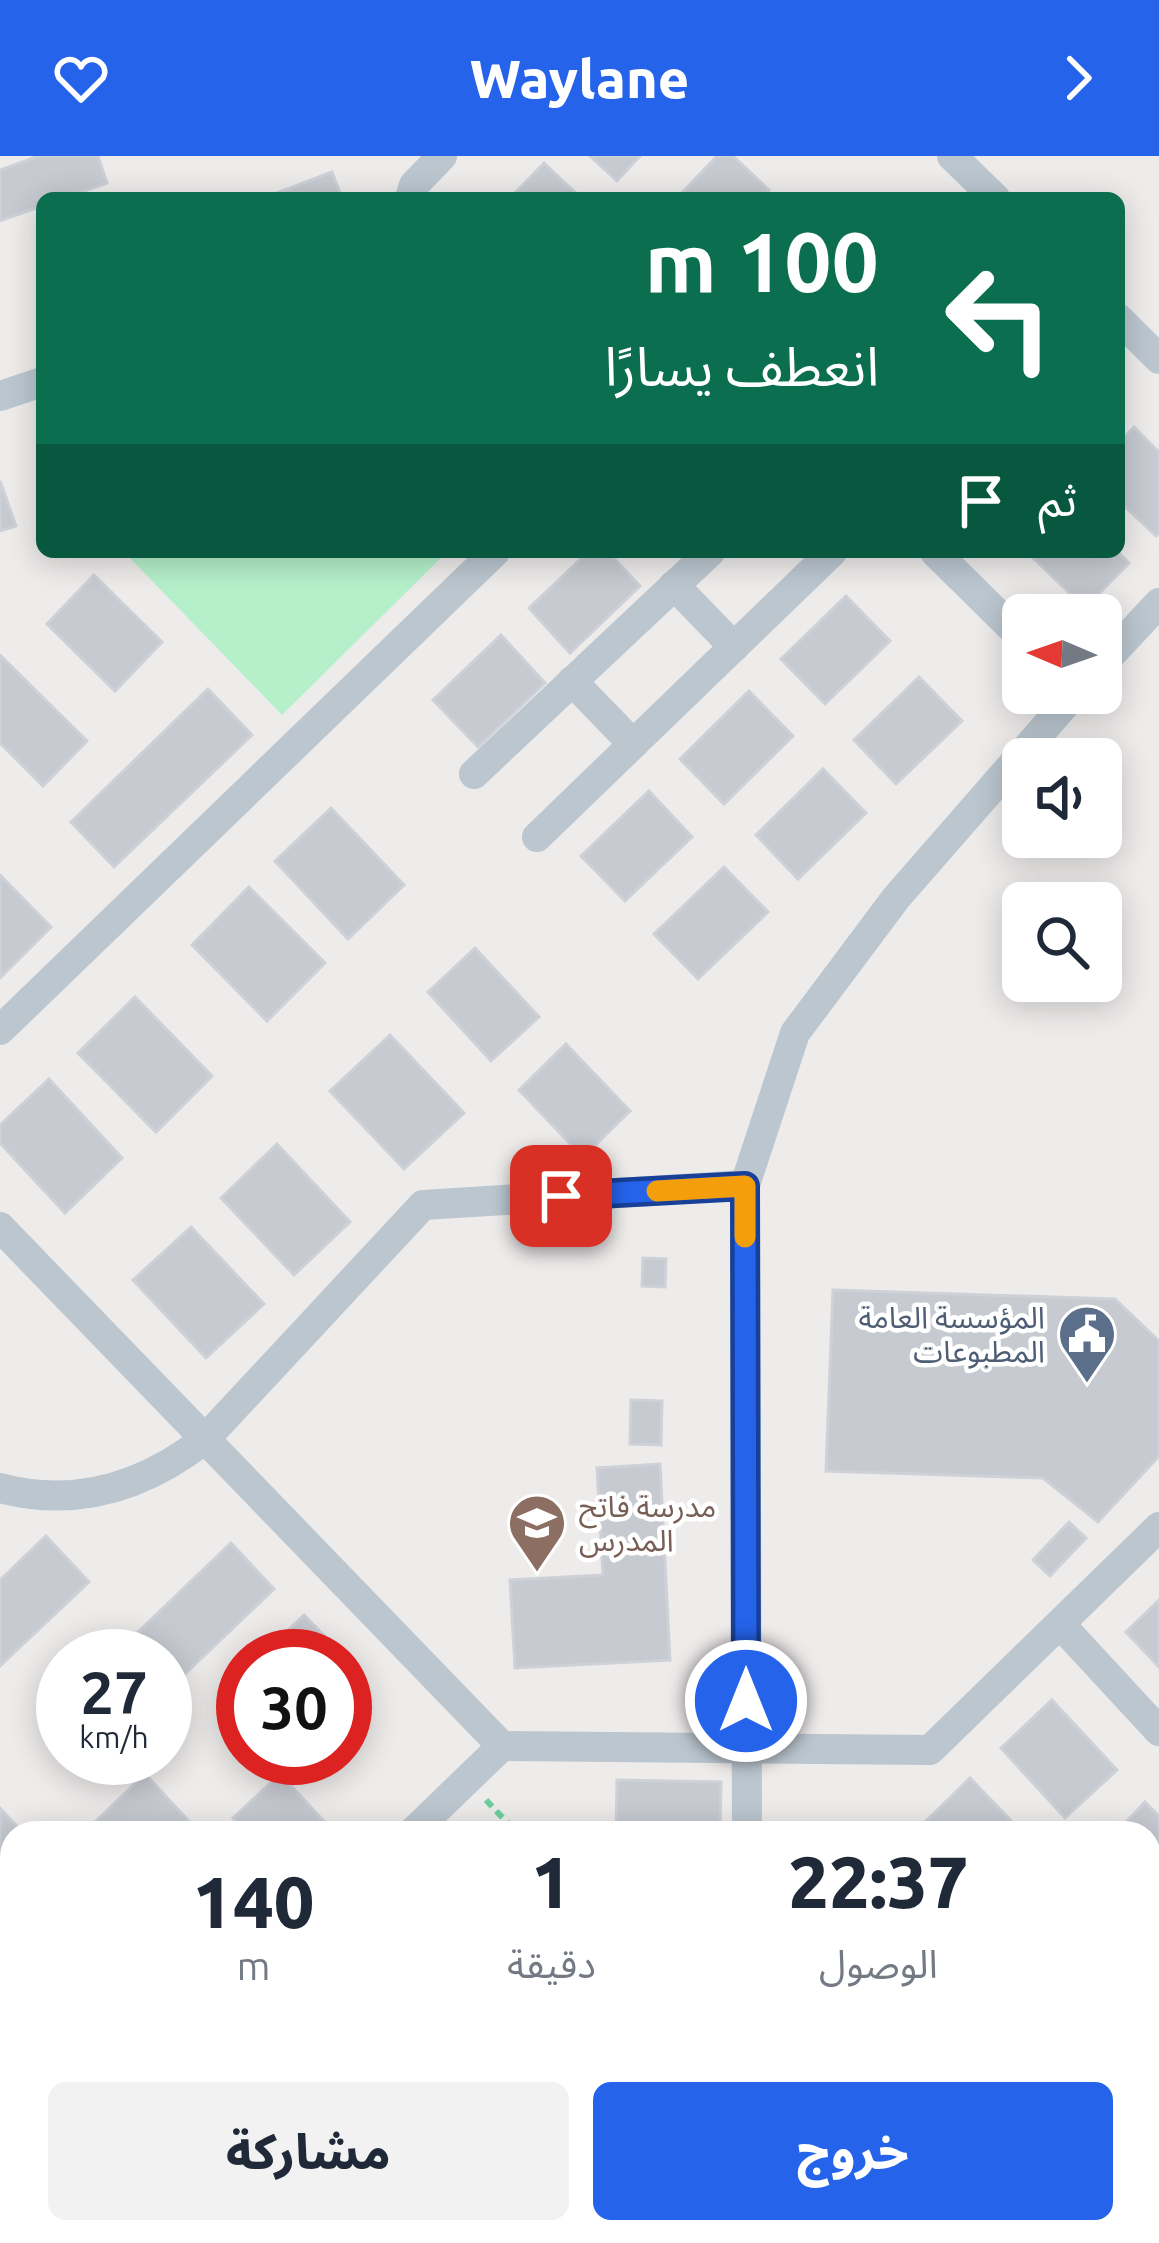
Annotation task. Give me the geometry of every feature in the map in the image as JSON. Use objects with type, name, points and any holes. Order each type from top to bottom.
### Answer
[{"type":"street","points":[[412,192],[442,156]]},
{"type":"street","points":[[952,156],[989,192]]},
{"type":"street","points":[[1125,326],[1159,359]]},
{"type":"street","points":[[0,397],[36,384]]},
{"type":"street","points":[[0,1030],[488,558]]},
{"type":"street","points":[[474,774],[703,558]]},
{"type":"street","points":[[537,838],[826,558]]},
{"type":"street","points":[[940,558],[1002,618]]},
{"type":"street","points":[[674,585],[734,647]]},
{"type":"street","points":[[1122,643],[1159,603]]},
{"type":"street","points":[[572,681],[633,744]]},
{"type":"street","points":[[747,1821],[745,1186],[795,1034],[896,898],[1057,714]]},
{"type":"street","points":[[0,1488],[52,1496],[118,1488],[164,1468],[205,1439],[423,1205],[745,1186]]},
{"type":"street","points":[[0,1227],[502,1746]]},
{"type":"street","points":[[424,1821],[502,1746],[930,1750],[1159,1527]]},
{"type":"street","points":[[1060,1624],[1159,1731]]},
{"type":"path","points":[[467,1780],[506,1821]]},
{"type":"green space","points":[[130,558],[441,558],[282,715]]},
{"type":"building","points":[[39,156],[98,156],[107,183],[81,192],[36,192],[36,208],[0,221],[0,170]]},
{"type":"building","points":[[590,156],[640,156],[617,181]]},
{"type":"building","points":[[717,156],[733,156],[769,190],[767,192],[683,192]]},
{"type":"building","points":[[544,163],[575,192],[516,192]]},
{"type":"building","points":[[332,172],[340,192],[280,192]]},
{"type":"building","points":[[1134,427],[1159,452],[1156,536],[1125,507],[1125,436]]},
{"type":"building","points":[[0,481],[16,526],[0,531]]},
{"type":"building","points":[[582,558],[614,558],[640,586],[570,653],[529,608]]},
{"type":"building","points":[[1033,558],[1124,558],[1129,563],[1099,594],[1070,594]]},
{"type":"building","points":[[94,575],[162,642],[115,691],[47,624]]},
{"type":"building","points":[[846,596],[890,641],[825,704],[781,659]]},
{"type":"building","points":[[501,635],[545,683],[478,747],[433,700]]},
{"type":"building","points":[[0,655],[87,741],[43,786],[0,743]]},
{"type":"building","points":[[919,677],[962,721],[896,784],[854,740]]},
{"type":"building","points":[[208,689],[252,735],[114,867],[71,822]]},
{"type":"building","points":[[749,691],[793,736],[724,804],[680,759]]},
{"type":"building","points":[[823,769],[866,813],[798,879],[756,835]]},
{"type":"building","points":[[649,791],[692,837],[625,901],[581,856]]},
{"type":"building","points":[[331,808],[404,885],[348,939],[275,861]]},
{"type":"building","points":[[724,867],[768,912],[698,979],[654,934]]},
{"type":"building","points":[[0,875],[51,927],[0,978]]},
{"type":"building","points":[[249,887],[325,963],[267,1021],[192,945]]},
{"type":"building","points":[[475,948],[539,1017],[491,1061],[428,992]]},
{"type":"building","points":[[135,997],[212,1076],[156,1132],[78,1053]]},
{"type":"building","points":[[390,1035],[464,1113],[404,1169],[330,1091]]},
{"type":"building","points":[[566,1044],[630,1111],[583,1157],[519,1090]]},
{"type":"building","points":[[49,1079],[122,1158],[65,1213],[0,1143],[0,1125]]},
{"type":"building","points":[[277,1144],[350,1222],[294,1275],[221,1198]]},
{"type":"building","points":[[191,1227],[264,1304],[206,1358],[133,1280]]},
{"type":"building","points":[[643,1258],[666,1259],[665,1287],[642,1286]]},
{"type":"building","points":[[833,1290],[1115,1299],[1159,1341],[1159,1456],[1098,1522],[1043,1478],[826,1471]]},
{"type":"building","points":[[631,1400],[662,1401],[661,1445],[630,1444]]},
{"type":"building","points":[[660,1464],[670,1660],[515,1668],[510,1580],[603,1575],[597,1468]]},
{"type":"building","points":[[1069,1522],[1086,1538],[1050,1576],[1033,1560]]},
{"type":"building","points":[[46,1536],[89,1582],[0,1666],[0,1580]]},
{"type":"building","points":[[231,1543],[274,1589],[232,1629],[216,1629],[216,1644],[192,1667],[192,1629],[141,1629]]},
{"type":"building","points":[[1159,1600],[1159,1667],[1126,1632]]},
{"type":"building","points":[[304,1615],[318,1629],[289,1629]]},
{"type":"building","points":[[1052,1700],[1117,1770],[1065,1818],[1001,1748]]},
{"type":"building","points":[[970,1778],[1011,1821],[926,1821]]},
{"type":"building","points":[[617,1780],[721,1782],[720,1821],[616,1821]]},
{"type":"building","points":[[134,1785],[155,1785],[189,1821],[96,1821]]},
{"type":"building","points":[[268,1785],[290,1785],[324,1821],[233,1818]]},
{"type":"building","points":[[1145,1802],[1159,1816],[1159,1821],[1127,1821]]},
{"type":"slow traffic","points":[[657,1191],[745,1186],[745,1237]]},
{"type":"place","name":"المؤسسة العامة المطبوعات","points":[[1087,1385]]},
{"type":"place","name":"مدرسة فاتح المدرس","points":[[537,1574]]},
{"type":"route","points":[[561,1196],[745,1186],[746,1701]]}]
